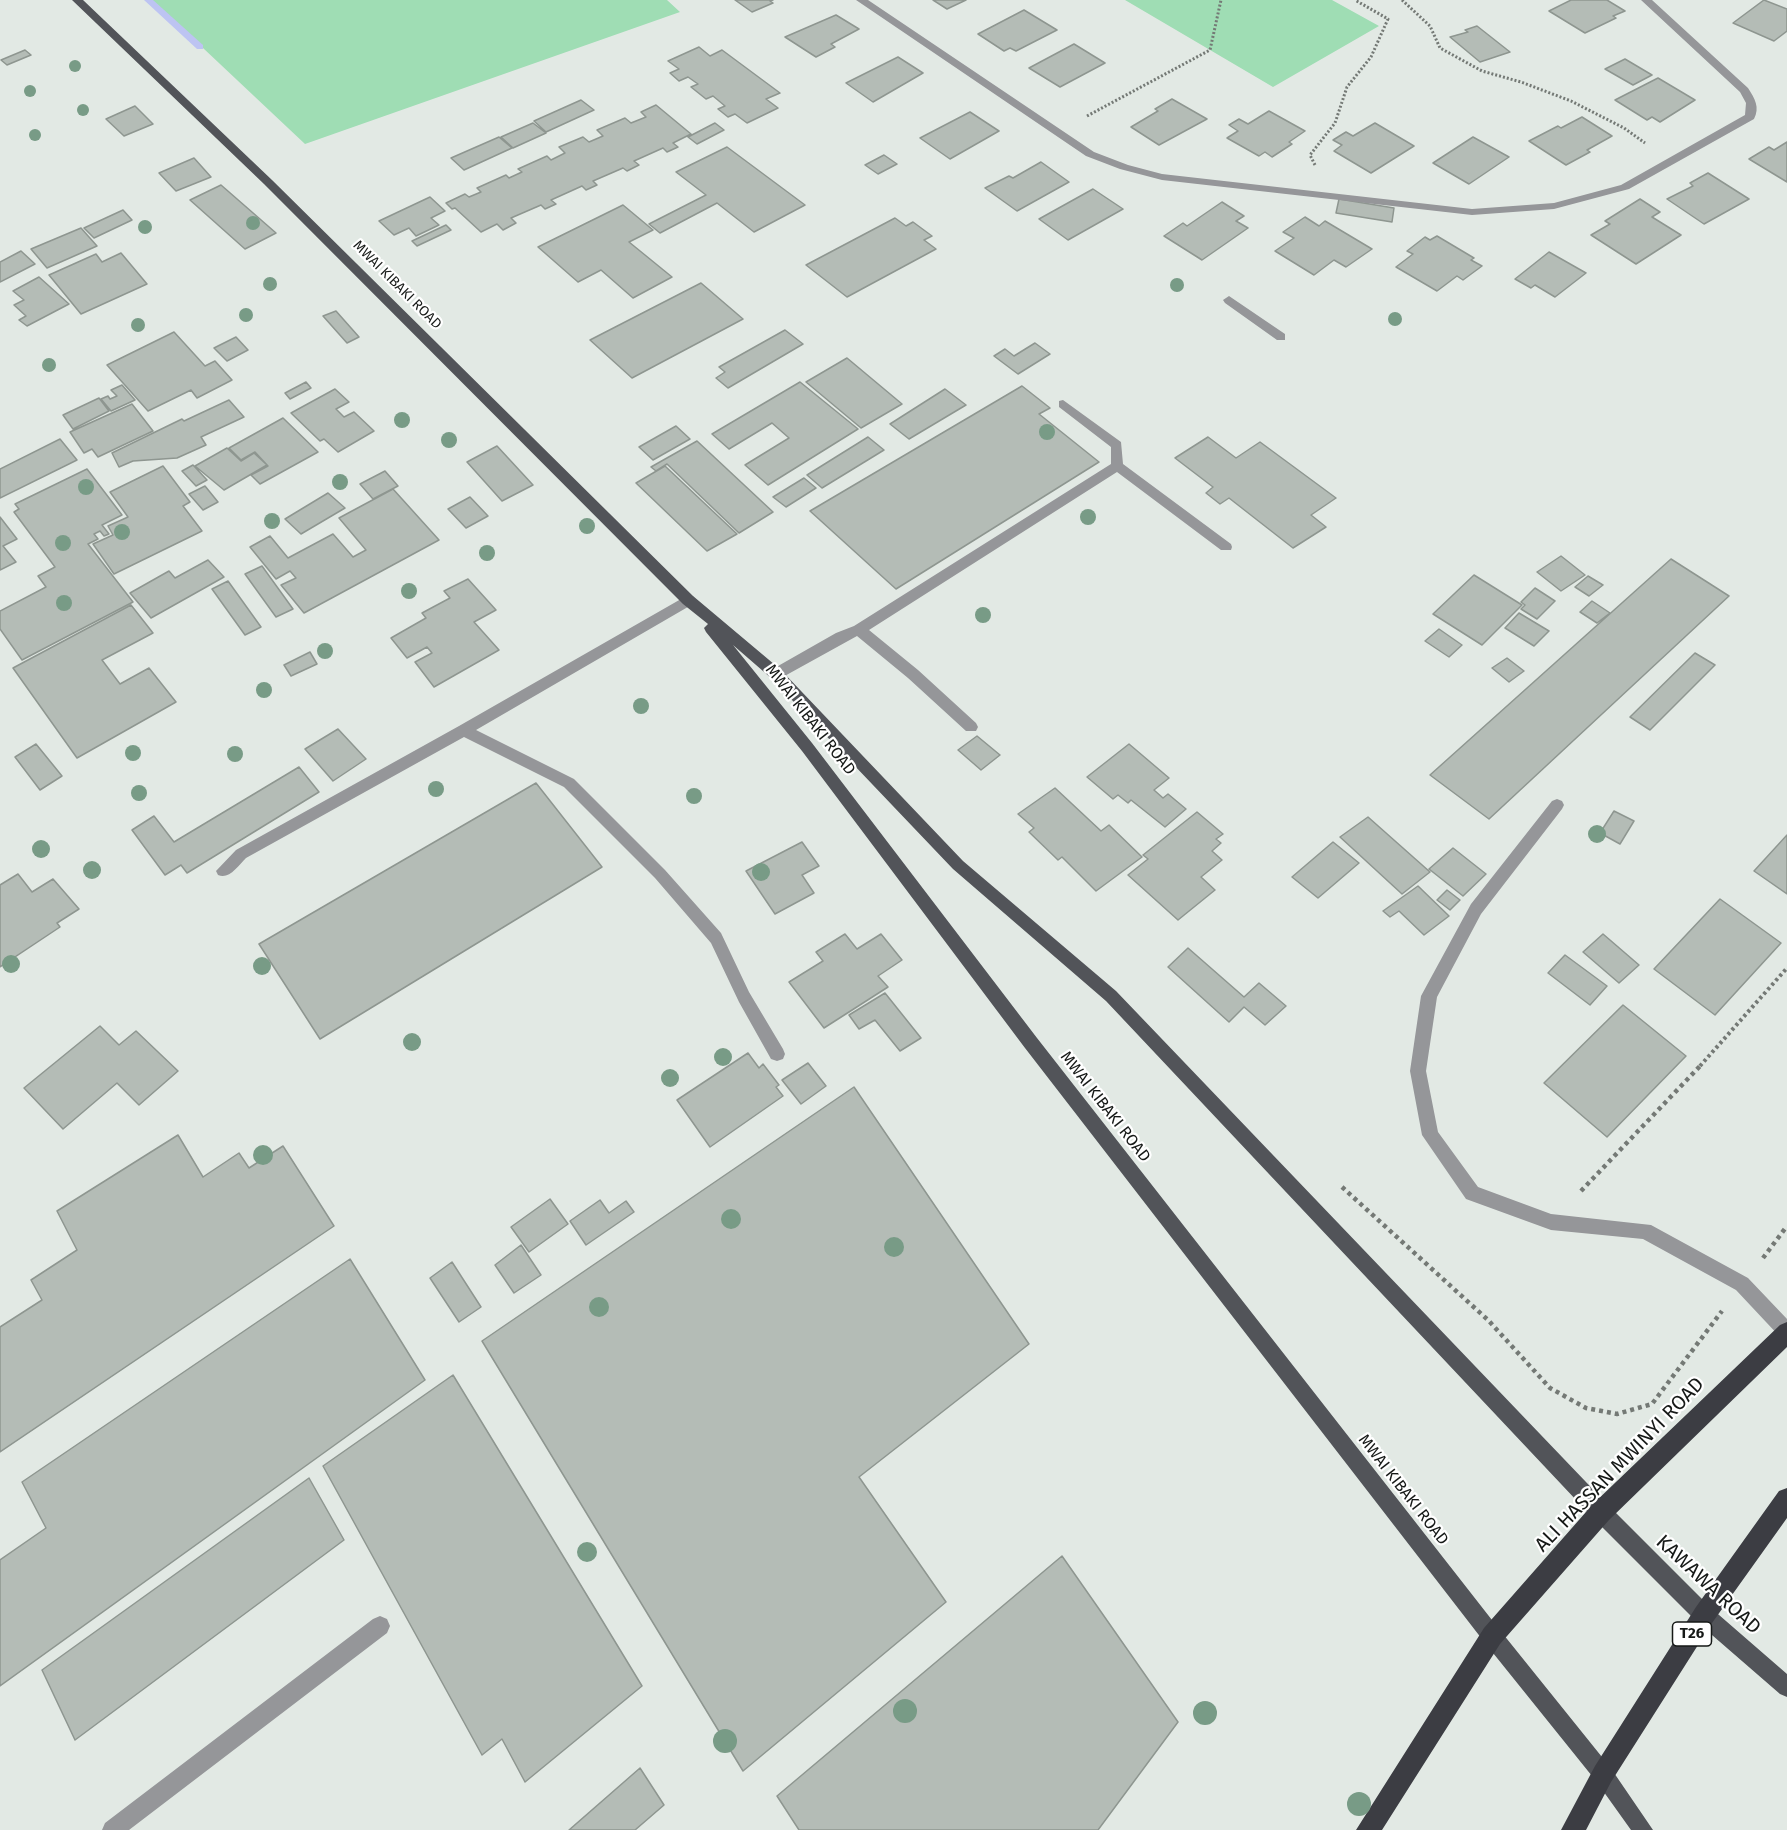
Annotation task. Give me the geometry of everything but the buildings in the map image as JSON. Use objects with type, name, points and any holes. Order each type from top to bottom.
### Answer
[{"type":"highway","name":"ALI HASSAN MWINYI ROAD","points":[[1368,1830],[1492,1636],[1601,1512],[1787,1332]]},
{"type":"highway","name":"T26","points":[[1574,1830],[1603,1774],[1704,1616],[1787,1499]]},
{"type":"main road","name":"MWAI KIBAKI ROAD","points":[[77,0],[268,182],[688,600],[776,674],[958,865],[1111,996],[1601,1512]]},
{"type":"main road","name":"MWAI KIBAKI ROAD","points":[[688,600],[807,747],[1031,1043],[1492,1636]]},
{"type":"main road","name":"KAWAWA ROAD","points":[[1601,1512],[1704,1616],[1787,1687]]},
{"type":"main road","points":[[1492,1636],[1603,1774],[1643,1830]]},
{"type":"street","points":[[861,0],[1090,154],[1124,167],[1162,177],[1472,212],[1554,206],[1625,187],[1750,117],[1753,110],[1752,100],[1744,90],[1646,0]]},
{"type":"street","points":[[1228,300],[1281,337]]},
{"type":"street","points":[[1063,404],[1117,445],[1117,466]]},
{"type":"street","points":[[1117,466],[1226,547]]},
{"type":"street","points":[[776,674],[841,637],[859,630],[1117,466]]},
{"type":"street","points":[[223,871],[241,854],[464,730],[688,600]]},
{"type":"street","points":[[859,630],[913,674],[971,727]]},
{"type":"street","points":[[464,730],[569,783],[660,874],[716,938],[744,997],[777,1054]]},
{"type":"street","points":[[1557,805],[1476,909],[1429,996],[1418,1071],[1430,1135],[1472,1193],[1551,1222],[1645,1231],[1742,1284],[1787,1332]]},
{"type":"street","points":[[112,1830],[380,1626]]},
{"type":"path","points":[[1053,130],[1084,118],[1210,50],[1221,0]]},
{"type":"path","points":[[1328,196],[1310,155],[1335,123],[1347,87],[1371,57],[1388,19],[1355,0]]},
{"type":"path","points":[[1402,0],[1430,26],[1440,48],[1482,71],[1521,82],[1571,101],[1624,128],[1673,162]]},
{"type":"path","points":[[1551,1222],[1712,1053],[1787,968]]},
{"type":"path","points":[[1341,1186],[1488,1320],[1550,1388],[1586,1407],[1617,1414],[1652,1404],[1787,1226]]},
{"type":"green space","points":[[152,0],[667,0],[680,12],[305,144]]},
{"type":"green space","points":[[1125,0],[1332,0],[1379,26],[1273,87]]},
{"type":"waterway","points":[[148,0],[200,47]]}]
